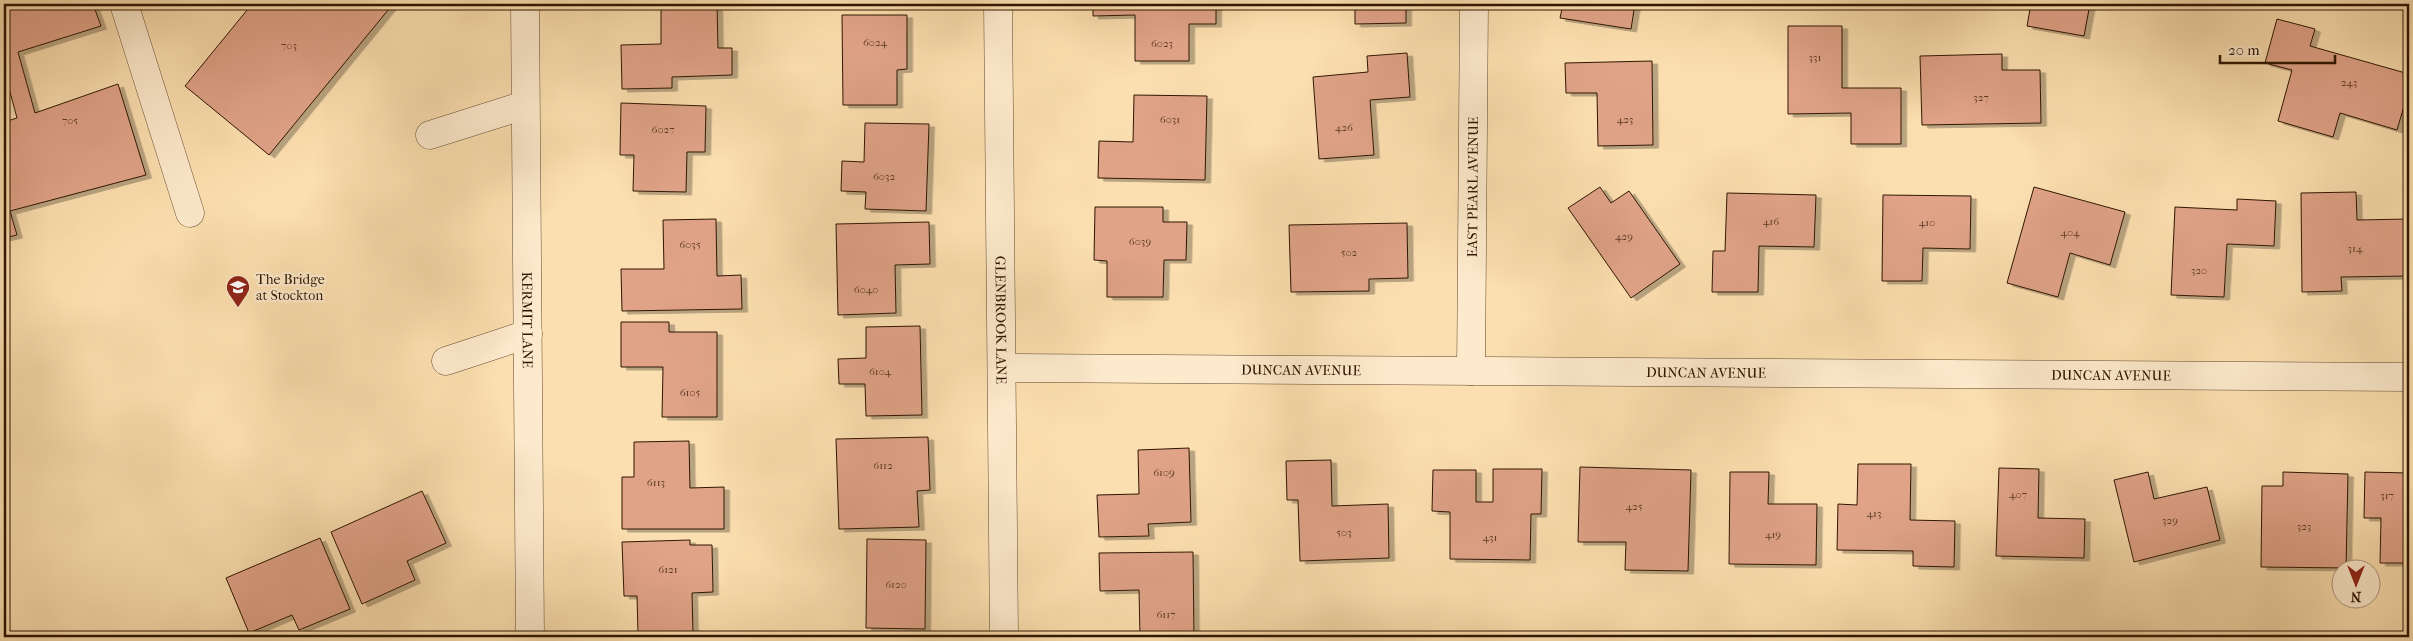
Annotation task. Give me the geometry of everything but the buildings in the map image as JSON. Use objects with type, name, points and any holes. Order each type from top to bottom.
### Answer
[{"type":"street","points":[[124,4],[190,213]]},
{"type":"street","name":"KERMIT LANE","points":[[525,4],[530,637]]},
{"type":"street","name":"GLENBROOK LANE","points":[[998,4],[1004,637]]},
{"type":"street","name":"EAST PEARL AVENUE","points":[[1471,371],[1474,4]]},
{"type":"street","points":[[430,135],[525,105]]},
{"type":"street","points":[[446,361],[528,334]]},
{"type":"street","name":"DUNCAN AVENUE","points":[[1002,368],[2409,377]]},
{"type":"place","name":"The Bridge at Stockton","points":[[238,308]]}]
